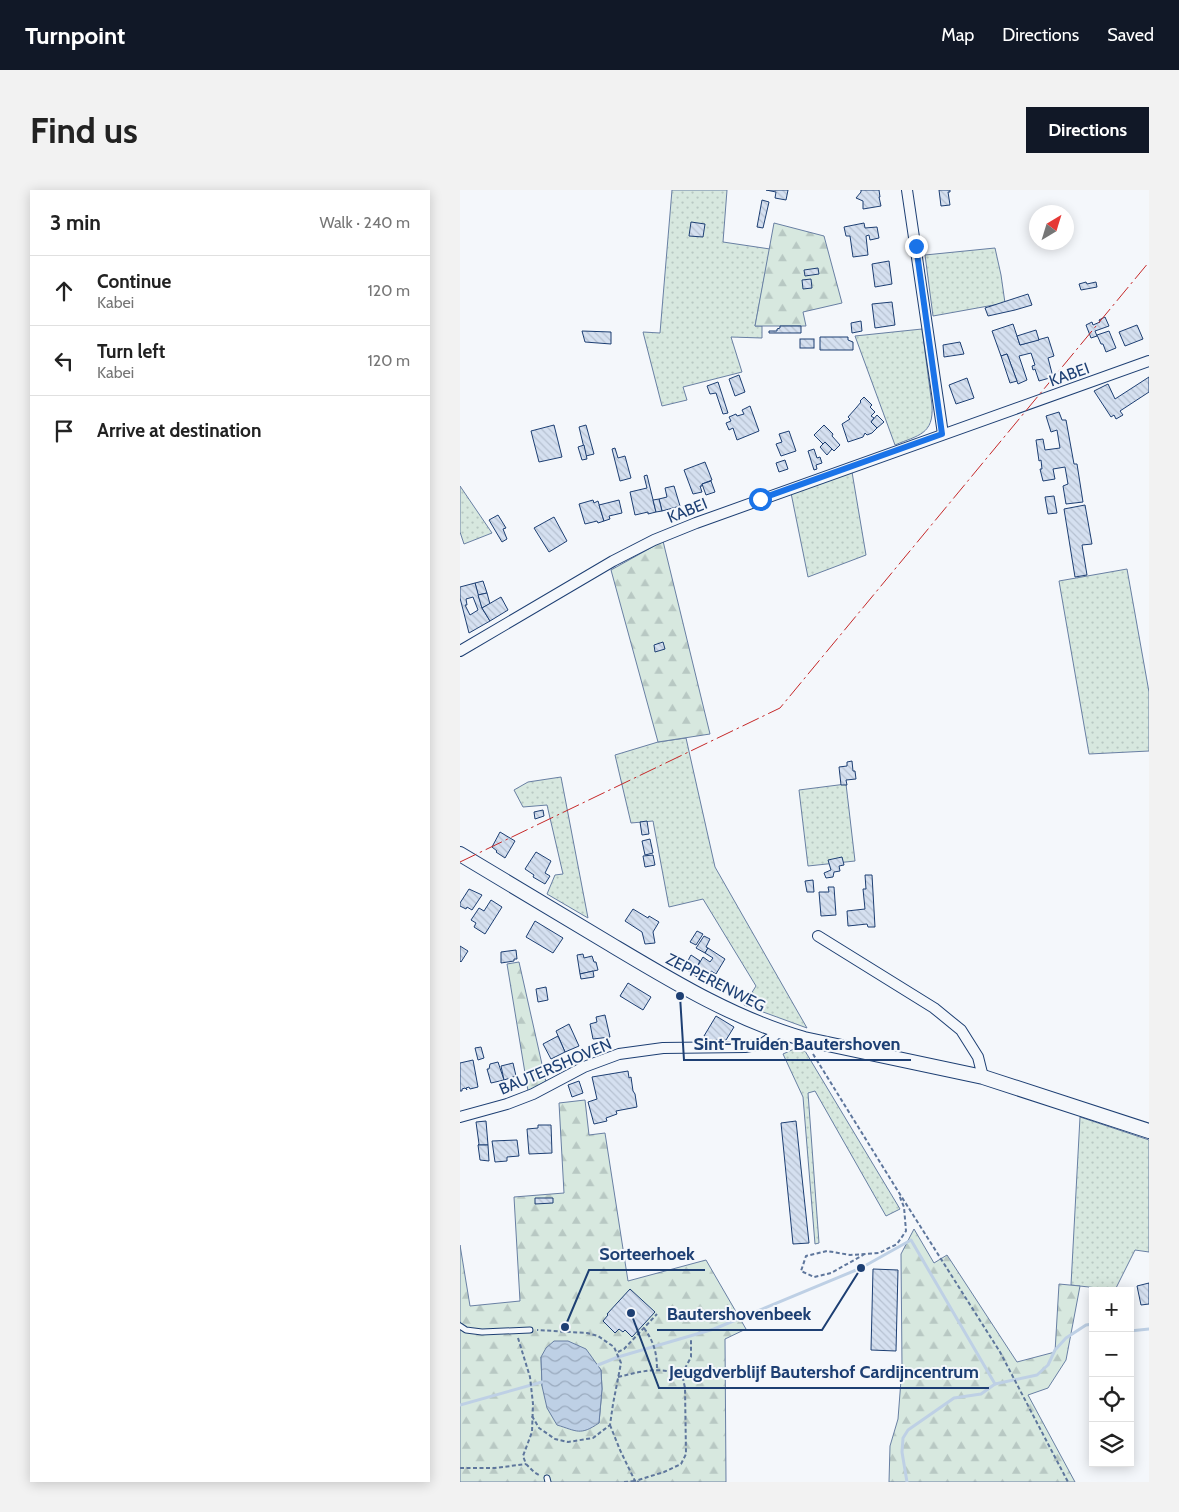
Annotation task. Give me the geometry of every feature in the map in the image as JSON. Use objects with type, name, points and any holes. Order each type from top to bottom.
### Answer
[{"type":"street","points":[[907,190],[942,434]]},
{"type":"street","name":"KABEI","points":[[460,651],[613,561],[654,540],[696,522],[1149,360]]},
{"type":"street","name":"ZEPPERENWEG","points":[[460,854],[676,983],[741,1016],[778,1032],[983,1077],[1149,1131]]},
{"type":"street","points":[[818,936],[934,1008],[961,1030],[978,1057],[983,1077]]},
{"type":"street","name":"BAUTERSHOVEN","points":[[460,1117],[507,1104],[533,1094],[584,1067],[619,1054],[663,1048],[745,1047],[762,1044],[778,1032]]},
{"type":"lane","points":[[460,1326],[466,1330],[482,1332],[530,1330]]},
{"type":"path","points":[[804,1039],[1000,1352],[1068,1482]]},
{"type":"path","points":[[865,1254],[831,1273],[814,1277],[801,1271],[806,1256],[827,1251],[850,1255],[879,1253],[897,1244],[906,1231],[904,1207],[896,1188]]},
{"type":"path","points":[[617,1353],[624,1349],[656,1314]]},
{"type":"path","points":[[644,1327],[657,1353],[657,1370]]},
{"type":"path","points":[[530,1330],[587,1333],[598,1336],[614,1347],[621,1362],[612,1404],[610,1425],[635,1481]]},
{"type":"path","points":[[517,1331],[530,1377],[533,1404],[532,1432],[523,1456],[526,1464],[534,1472],[547,1480]]},
{"type":"path","points":[[624,1482],[635,1481],[664,1472],[681,1464],[686,1454],[685,1388],[682,1374],[691,1357],[691,1340]]},
{"type":"path","points":[[618,1377],[647,1370],[667,1370],[682,1374]]},
{"type":"path","points":[[532,1416],[539,1428],[555,1439],[568,1442],[593,1438],[610,1425]]},
{"type":"path","points":[[460,1468],[495,1468],[526,1464]]},
{"type":"path","points":[[635,1481],[639,1482]]},
{"type":"green space","points":[[672,190],[727,190],[723,242],[770,249],[755,326],[762,326],[762,338],[731,337],[742,372],[683,387],[687,400],[662,406],[643,332],[660,333]]},
{"type":"green space","points":[[774,223],[824,236],[842,303],[803,312],[806,326],[755,326]]},
{"type":"green space","points":[[995,248],[1005,303],[933,316],[925,255]]},
{"type":"green space","points":[[922,329],[932,415],[927,428],[923,432],[895,445],[855,336]]},
{"type":"green space","points":[[852,472],[866,555],[808,577],[791,493]]},
{"type":"green space","points":[[460,486],[492,533],[464,544],[460,532]]},
{"type":"green space","points":[[663,541],[710,734],[658,742],[611,570]]},
{"type":"green space","points":[[1127,569],[1149,692],[1149,751],[1089,754],[1059,581]]},
{"type":"green space","points":[[686,738],[715,867],[807,1028],[744,1005],[756,986],[703,899],[669,907],[653,821],[631,823],[615,755],[658,742]]},
{"type":"green space","points":[[561,777],[588,918],[547,894],[555,875],[563,874],[547,805],[523,807],[514,790],[528,782]]},
{"type":"green space","points":[[846,784],[855,861],[808,866],[799,790]]},
{"type":"green space","points":[[519,962],[546,1082],[528,1091],[507,964]]},
{"type":"green space","points":[[794,1049],[805,1051],[900,1209],[886,1216],[815,1091],[808,1093],[819,1243],[815,1244],[803,1097],[783,1054]]},
{"type":"green space","points":[[585,1100],[589,1135],[605,1133],[628,1281],[706,1260],[746,1329],[725,1339],[726,1482],[460,1482],[460,1330],[462,1327],[460,1321],[460,1245],[470,1306],[520,1301],[514,1197],[564,1193],[559,1103]],"holes":[[[541,1357],[593,1360],[601,1370],[602,1389],[599,1423],[542,1386]]]},
{"type":"green space","points":[[1080,1117],[1149,1140],[1149,1252],[1135,1250],[1116,1287],[1071,1285]]},
{"type":"green space","points":[[914,1229],[934,1263],[947,1255],[1017,1362],[1055,1352],[1059,1284],[1080,1286],[1066,1360],[1048,1388],[1028,1395],[1075,1482],[889,1482],[890,1446],[898,1419],[902,1367],[901,1254]]},
{"type":"water","points":[[554,1341],[568,1341],[586,1349],[601,1370],[602,1389],[599,1423],[587,1430],[578,1431],[557,1425],[547,1408],[542,1386],[541,1357],[546,1348]]},
{"type":"building","points":[[766,190],[788,190],[786,200],[775,198],[776,192]]},
{"type":"building","points":[[861,190],[879,190],[881,206],[863,209],[863,201],[856,198]]},
{"type":"building","points":[[939,190],[950,190],[948,192],[950,205],[941,206]]},
{"type":"building","points":[[762,200],[769,202],[763,228],[757,227]]},
{"type":"building","points":[[691,222],[705,224],[703,237],[689,236]]},
{"type":"building","points":[[864,223],[865,228],[877,227],[879,238],[870,240],[869,235],[866,236],[868,255],[853,257],[850,236],[846,236],[844,227]]},
{"type":"building","points":[[889,261],[892,284],[875,287],[872,264]]},
{"type":"building","points":[[818,268],[819,274],[805,276],[804,270]]},
{"type":"building","points":[[811,279],[812,288],[803,289],[802,280]]},
{"type":"building","points":[[1086,282],[1087,284],[1096,282],[1097,287],[1081,290],[1079,284]]},
{"type":"building","points":[[1028,294],[1032,305],[988,316],[985,308]]},
{"type":"building","points":[[892,302],[895,325],[875,328],[872,304]]},
{"type":"building","points":[[1105,317],[1109,326],[1095,331],[1097,336],[1091,338],[1086,325],[1092,322],[1093,325]]},
{"type":"building","points":[[861,321],[862,331],[852,333],[851,323]]},
{"type":"building","points":[[1013,324],[1020,345],[1048,337],[1054,356],[1048,358],[1053,377],[1039,381],[1035,369],[1033,370],[1032,366],[1035,365],[1031,353],[1019,356],[1027,380],[1018,384],[1007,354],[1001,356],[992,331]]},
{"type":"building","points":[[1137,325],[1143,339],[1125,346],[1119,332]]},
{"type":"building","points":[[780,326],[801,326],[801,333],[769,333],[769,331],[777,331]]},
{"type":"building","points":[[1036,330],[1039,340],[1020,345],[1017,336]]},
{"type":"building","points":[[582,331],[611,332],[611,344],[585,342]]},
{"type":"building","points":[[1109,331],[1116,348],[1106,352],[1097,335]]},
{"type":"building","points":[[820,337],[848,337],[848,340],[853,342],[853,350],[820,350]]},
{"type":"building","points":[[800,339],[814,339],[814,348],[800,348]]},
{"type":"building","points":[[960,342],[964,354],[944,357],[943,345]]},
{"type":"building","points":[[1007,354],[1017,381],[1010,383],[1001,356]]},
{"type":"building","points":[[739,375],[745,392],[735,396],[729,379]]},
{"type":"building","points":[[1149,377],[1149,392],[1120,411],[1123,415],[1116,419],[1114,415],[1111,417],[1094,391],[1108,384],[1115,399]]},
{"type":"building","points":[[967,378],[974,398],[956,404],[949,385]]},
{"type":"building","points":[[718,382],[728,413],[723,414],[716,393],[710,394],[707,386]]},
{"type":"building","points":[[864,397],[872,405],[870,407],[875,412],[871,416],[874,418],[871,422],[877,428],[872,433],[867,435],[865,433],[863,437],[848,442],[842,424],[850,419],[848,417]]},
{"type":"building","points":[[750,406],[759,431],[737,440],[733,428],[729,430],[726,423],[731,421],[729,417],[736,414],[737,416],[744,414],[742,410]]},
{"type":"building","points":[[1059,412],[1062,420],[1066,420],[1074,464],[1077,464],[1083,502],[1066,504],[1063,486],[1068,484],[1065,467],[1053,469],[1055,479],[1043,481],[1040,469],[1042,469],[1041,460],[1039,461],[1036,440],[1043,439],[1045,450],[1060,448],[1057,430],[1051,432],[1046,416]]},
{"type":"building","points":[[877,415],[884,422],[877,428],[871,422]]},
{"type":"building","points":[[554,425],[562,457],[539,462],[531,431]]},
{"type":"building","points":[[586,425],[594,454],[586,456],[579,427]]},
{"type":"building","points":[[824,425],[840,445],[834,451],[814,435]]},
{"type":"building","points":[[789,431],[796,451],[781,456],[776,444],[782,442],[779,434]]},
{"type":"building","points":[[825,442],[832,449],[827,455],[820,447]]},
{"type":"building","points":[[584,445],[587,459],[582,460],[578,447]]},
{"type":"building","points":[[615,448],[618,458],[625,456],[631,478],[620,481],[612,449]]},
{"type":"building","points":[[814,449],[817,458],[820,457],[822,463],[816,465],[817,469],[814,470],[808,451]]},
{"type":"building","points":[[785,460],[788,469],[779,472],[776,463]]},
{"type":"building","points":[[705,462],[712,480],[700,486],[702,492],[693,494],[684,470]]},
{"type":"building","points":[[647,475],[656,512],[635,515],[630,492],[647,488],[644,476]]},
{"type":"building","points":[[711,481],[715,492],[706,495],[702,484]]},
{"type":"building","points":[[674,486],[680,506],[662,511],[659,499],[667,497],[665,488]]},
{"type":"building","points":[[1054,496],[1057,513],[1048,514],[1045,497]]},
{"type":"building","points":[[659,499],[662,511],[656,512],[653,500]]},
{"type":"building","points":[[593,500],[594,503],[598,501],[604,521],[585,524],[579,504]]},
{"type":"building","points":[[619,500],[622,513],[609,516],[610,519],[604,521],[599,505]]},
{"type":"building","points":[[1085,505],[1092,544],[1082,545],[1087,575],[1075,577],[1064,509]]},
{"type":"building","points":[[498,515],[506,528],[503,529],[507,539],[502,542],[489,520]]},
{"type":"building","points":[[554,517],[567,541],[549,552],[534,528]]},
{"type":"building","points":[[483,581],[487,593],[478,595],[475,583]]},
{"type":"building","points":[[475,583],[482,608],[490,621],[469,633],[460,598],[460,587]],"holes":[[[473,597],[478,610],[470,615],[465,605],[467,605],[466,599]]]},
{"type":"building","points":[[487,593],[490,604],[482,608],[478,595]]},
{"type":"building","points":[[501,597],[508,610],[490,621],[482,608]]},
{"type":"building","points":[[663,642],[665,649],[655,652],[654,645]]},
{"type":"building","points":[[852,761],[856,779],[846,780],[847,785],[841,785],[839,767],[847,766],[847,762]]},
{"type":"building","points":[[543,810],[544,816],[535,819],[534,812]]},
{"type":"building","points":[[647,821],[649,834],[642,835],[640,822]]},
{"type":"building","points":[[500,832],[515,841],[505,858],[492,847]]},
{"type":"building","points":[[650,839],[653,853],[645,855],[642,841]]},
{"type":"building","points":[[536,852],[551,861],[545,873],[550,876],[545,884],[533,877],[534,875],[525,869]]},
{"type":"building","points":[[653,855],[655,865],[645,867],[643,856]]},
{"type":"building","points":[[842,857],[844,865],[839,866],[840,871],[834,872],[833,877],[826,878],[824,873],[831,870],[828,860]]},
{"type":"building","points":[[865,875],[872,875],[875,927],[868,927],[867,924],[848,926],[847,911],[865,909],[863,889],[866,889]]},
{"type":"building","points":[[813,880],[814,892],[807,892],[805,881]]},
{"type":"building","points":[[828,887],[834,887],[836,915],[821,916],[819,892],[829,892]]},
{"type":"building","points":[[469,889],[482,895],[472,910],[460,906]]},
{"type":"building","points":[[491,900],[502,907],[485,934],[474,927],[476,923],[471,920],[479,908],[484,911]]},
{"type":"building","points":[[633,909],[659,922],[653,932],[655,943],[645,944],[642,932],[625,921]]},
{"type":"building","points":[[535,921],[563,938],[553,953],[526,937]]},
{"type":"building","points":[[697,931],[703,934],[696,945],[690,942]]},
{"type":"building","points":[[704,936],[710,939],[705,953],[696,948]]},
{"type":"building","points":[[460,946],[468,951],[461,962],[460,961]]},
{"type":"building","points":[[708,948],[725,959],[716,974],[711,971],[704,978],[697,977],[693,974],[703,957],[710,962],[713,958],[705,953]]},
{"type":"building","points":[[516,950],[517,959],[501,963],[501,952]]},
{"type":"building","points":[[583,954],[584,958],[592,956],[598,970],[580,974],[577,955]]},
{"type":"building","points":[[691,955],[700,961],[693,974],[684,968]]},
{"type":"building","points":[[593,971],[594,977],[581,979],[580,974]]},
{"type":"building","points":[[628,983],[651,997],[643,1010],[620,996]]},
{"type":"building","points":[[546,987],[548,1000],[538,1002],[536,989]]},
{"type":"building","points":[[605,1015],[610,1037],[593,1039],[590,1024],[597,1022],[596,1017]]},
{"type":"building","points":[[716,1016],[734,1027],[726,1040],[710,1040],[704,1036]]},
{"type":"building","points":[[569,1024],[579,1046],[565,1052],[556,1031]]},
{"type":"building","points":[[558,1036],[565,1052],[551,1059],[543,1044]]},
{"type":"building","points":[[481,1047],[484,1058],[478,1060],[475,1048]]},
{"type":"building","points":[[473,1060],[478,1087],[470,1089],[469,1087],[466,1088],[467,1090],[465,1088],[460,1091],[460,1063]]},
{"type":"building","points":[[498,1062],[504,1080],[491,1083],[487,1069],[489,1069],[490,1064]]},
{"type":"building","points":[[513,1063],[516,1076],[504,1080],[501,1066]]},
{"type":"building","points":[[628,1071],[637,1107],[616,1111],[617,1114],[606,1118],[607,1121],[594,1124],[588,1102],[597,1099],[592,1077]]},
{"type":"building","points":[[579,1081],[583,1093],[572,1097],[568,1085]]},
{"type":"building","points":[[486,1121],[488,1145],[478,1145],[476,1122]]},
{"type":"building","points":[[796,1121],[809,1243],[793,1244],[781,1123]]},
{"type":"building","points":[[538,1125],[551,1125],[552,1153],[529,1154],[527,1129],[538,1128]]},
{"type":"building","points":[[517,1140],[519,1156],[507,1157],[507,1161],[495,1162],[492,1141]]},
{"type":"building","points":[[478,1145],[488,1145],[489,1161],[480,1160]]},
{"type":"building","points":[[535,1198],[553,1198],[553,1203],[535,1204]]},
{"type":"building","points":[[873,1269],[898,1270],[896,1351],[871,1350]]},
{"type":"building","points":[[1149,1283],[1149,1304],[1141,1305],[1137,1286]]},
{"type":"building","points":[[630,1289],[655,1312],[632,1337],[625,1330],[623,1332],[619,1329],[615,1333],[603,1321]]},
{"type":"waterway","points":[[598,1365],[618,1357],[714,1329],[861,1268],[911,1240],[995,1384]]},
{"type":"waterway","points":[[907,1482],[902,1452],[903,1438],[908,1430],[954,1398],[981,1394],[995,1384],[1037,1375],[1048,1365],[1055,1350],[1066,1338],[1089,1325]]},
{"type":"waterway","points":[[1134,1331],[1149,1329]]},
{"type":"waterway","points":[[460,1405],[542,1382]]},
{"type":"power","points":[[460,862],[780,708],[1149,262]]},
{"type":"place","name":"Sint-Truiden Bautershoven","points":[[680,996]]},
{"type":"place","name":"Bautershovenbeek","points":[[861,1268]]},
{"type":"place","name":"Jeugdverblijf Bautershof Cardijncentrum","points":[[631,1313]]},
{"type":"place","name":"Sorteerhoek","points":[[565,1327]]},
{"type":"route","points":[[760,499],[942,434],[916,246]]}]
